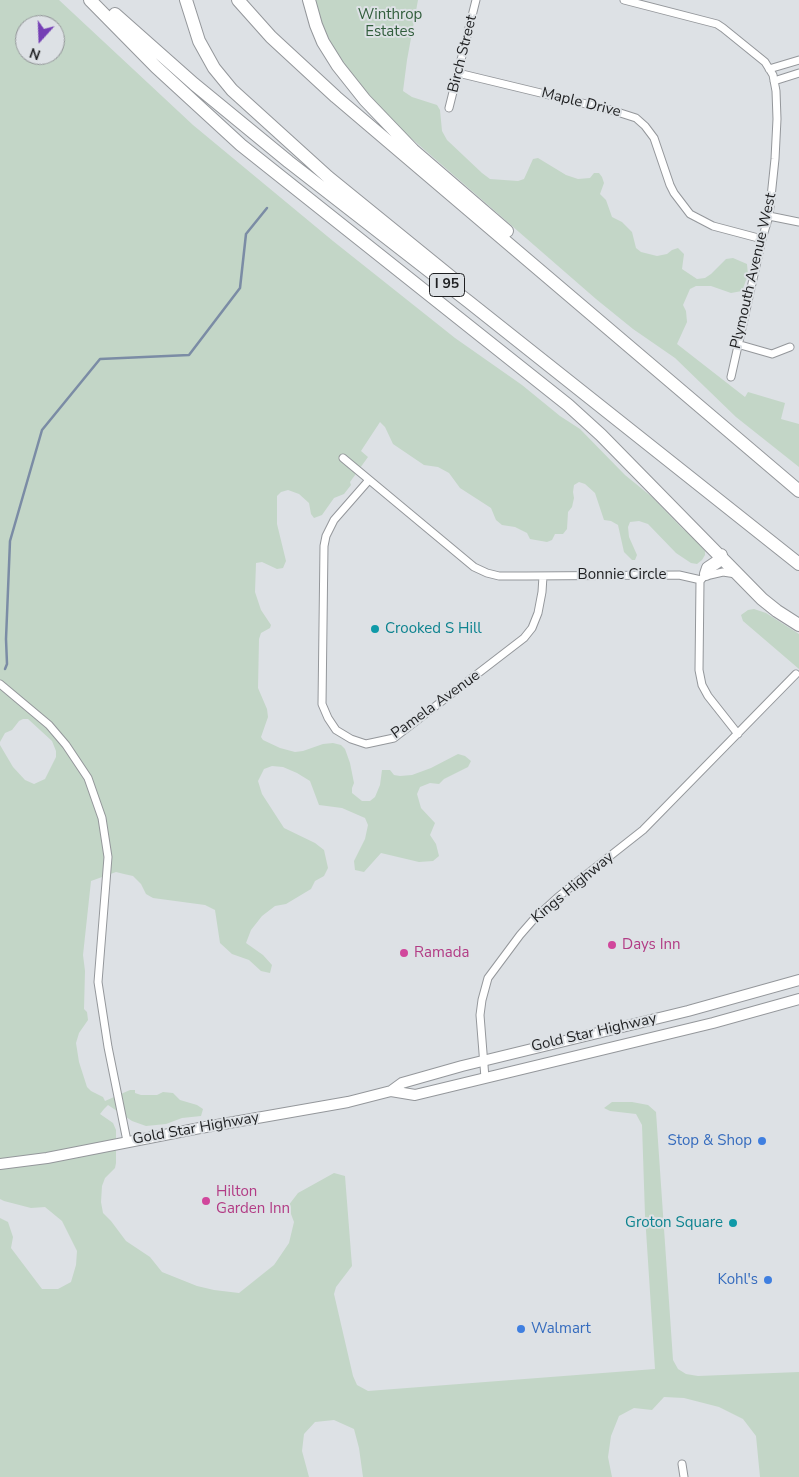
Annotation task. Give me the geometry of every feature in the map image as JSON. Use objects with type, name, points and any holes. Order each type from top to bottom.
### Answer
[{"type":"highway","points":[[90,0],[156,67],[241,145],[568,405],[595,429],[772,607],[799,625]]},
{"type":"highway","name":"I 95","points":[[101,0],[161,56],[289,162],[799,564]]},
{"type":"highway","points":[[186,0],[196,34],[214,68],[232,90],[271,127],[357,201],[682,463],[799,564]]},
{"type":"highway","points":[[238,0],[271,37],[336,97],[799,491]]},
{"type":"highway","points":[[309,0],[323,42],[338,66],[365,100],[413,150],[530,252],[617,336]]},
{"type":"highway","points":[[704,577],[708,568],[717,562],[721,555]]},
{"type":"main road","name":"Gold Star Highway","points":[[0,1164],[47,1158],[127,1141],[348,1102],[391,1091],[402,1083],[483,1060],[688,1011],[799,980]]},
{"type":"main road","name":"Gold Star Highway","points":[[391,1091],[415,1095],[713,1023],[799,999]]},
{"type":"street","name":"Birch Street","points":[[450,108],[476,0]]},
{"type":"street","points":[[624,0],[717,24],[765,62],[772,75]]},
{"type":"street","points":[[772,75],[799,60]]},
{"type":"street","name":"Maple Drive","points":[[458,73],[611,110],[636,118],[654,138],[674,193],[690,214],[713,226],[762,239]]},
{"type":"street","points":[[772,75],[799,73]]},
{"type":"street","name":"Plymouth Avenue West","points":[[731,377],[737,344],[769,216],[777,119],[777,101],[772,75]]},
{"type":"street","points":[[769,216],[799,222]]},
{"type":"street","points":[[737,344],[772,354],[790,347]]},
{"type":"street","points":[[343,458],[474,567],[499,576],[543,576]]},
{"type":"street","name":"Pamela Avenue","points":[[369,480],[334,520],[326,536],[324,546],[322,704],[336,730],[351,739],[366,744],[394,738],[524,638],[532,628],[538,613],[543,576]]},
{"type":"street","points":[[738,734],[708,696],[702,685],[699,670],[699,586],[704,577],[710,575],[727,572],[739,574]]},
{"type":"street","name":"Bonnie Circle","points":[[543,576],[679,575],[704,577]]},
{"type":"street","name":"Kings Highway","points":[[485,1078],[480,1015],[484,992],[488,978],[520,935],[558,897],[643,830],[796,674]]},
{"type":"street","points":[[0,684],[49,725],[66,744],[88,778],[102,818],[108,857],[98,982],[108,1047],[127,1141]]},
{"type":"street","points":[[682,1464],[684,1477]]},
{"type":"green space","points":[[0,0],[59,0],[193,125],[333,241],[455,338],[580,429],[625,475],[652,497],[692,536],[705,551],[702,560],[697,564],[691,563],[676,553],[648,524],[639,521],[630,522],[628,527],[629,537],[637,555],[635,560],[632,560],[624,552],[618,525],[604,520],[595,493],[585,484],[579,482],[574,485],[572,507],[568,512],[567,529],[563,534],[555,534],[552,540],[547,542],[530,539],[527,533],[515,527],[502,525],[496,520],[491,508],[460,488],[449,473],[438,467],[424,465],[393,444],[385,427],[380,422],[361,451],[368,457],[350,482],[351,485],[344,494],[334,498],[322,515],[314,518],[311,514],[309,503],[299,494],[288,490],[281,492],[277,496],[277,524],[286,561],[283,568],[277,569],[262,562],[256,563],[255,592],[261,610],[271,625],[270,628],[261,633],[259,639],[258,688],[267,709],[268,717],[261,737],[263,740],[280,748],[295,752],[323,744],[333,743],[341,745],[345,749],[350,763],[354,783],[352,793],[362,801],[370,801],[375,797],[380,785],[382,770],[390,770],[394,775],[400,776],[412,775],[431,768],[458,754],[465,756],[471,761],[468,767],[444,779],[439,784],[430,783],[420,787],[417,794],[421,808],[435,823],[430,835],[436,844],[439,856],[433,861],[419,862],[381,853],[364,872],[355,870],[354,861],[365,839],[368,825],[365,818],[342,808],[319,805],[310,781],[297,773],[283,767],[272,766],[264,769],[258,781],[262,794],[284,828],[315,843],[324,850],[328,868],[324,876],[315,881],[311,889],[286,904],[275,906],[262,916],[251,930],[246,943],[263,955],[272,965],[270,973],[261,971],[249,960],[232,954],[220,943],[215,910],[205,905],[153,898],[146,894],[141,884],[133,876],[116,872],[91,881],[83,955],[85,971],[84,1009],[87,1012],[88,1020],[79,1033],[76,1043],[79,1062],[87,1087],[103,1097],[105,1101],[130,1090],[135,1090],[135,1093],[141,1095],[157,1095],[163,1092],[173,1093],[180,1100],[197,1105],[203,1109],[201,1116],[182,1118],[166,1124],[146,1126],[132,1121],[108,1105],[104,1109],[100,1114],[113,1123],[116,1130],[116,1163],[115,1168],[105,1178],[102,1186],[101,1202],[103,1213],[126,1241],[150,1257],[162,1272],[197,1286],[239,1293],[274,1265],[289,1243],[294,1222],[288,1206],[298,1193],[334,1173],[345,1176],[352,1266],[336,1287],[334,1294],[353,1376],[357,1385],[368,1391],[655,1369],[645,1215],[642,1125],[636,1114],[610,1111],[604,1108],[612,1102],[632,1102],[648,1105],[656,1112],[673,1360],[678,1369],[686,1374],[698,1376],[799,1372],[799,1477],[760,1477],[756,1436],[743,1419],[719,1407],[684,1398],[664,1397],[652,1410],[634,1408],[619,1416],[611,1436],[608,1457],[612,1477],[363,1477],[354,1429],[334,1420],[315,1422],[304,1434],[302,1451],[309,1477],[0,1477],[0,1218],[8,1222],[13,1237],[11,1248],[42,1289],[58,1289],[71,1282],[76,1265],[77,1251],[62,1221],[45,1207],[31,1208],[0,1199],[0,745],[13,767],[25,780],[34,784],[45,779],[56,757],[52,741],[28,719],[19,721],[12,730],[5,733],[0,742]]},
{"type":"green space","name":"Winthrop Estates","points":[[313,0],[418,0],[403,91],[412,97],[437,105],[440,110],[442,131],[447,140],[490,179],[518,181],[524,179],[533,159],[538,158],[566,175],[578,179],[590,178],[594,173],[599,173],[604,183],[600,194],[606,200],[612,217],[622,222],[632,232],[636,248],[641,252],[657,256],[667,254],[678,248],[684,254],[682,269],[697,279],[705,278],[711,274],[726,259],[733,258],[747,264],[748,275],[742,291],[731,293],[711,286],[696,286],[690,289],[683,305],[686,311],[687,322],[677,344],[745,397],[748,392],[785,403],[781,419],[799,424],[799,467],[736,417],[675,358],[633,329],[596,299],[396,125],[352,75],[333,47]]},
{"type":"green space","points":[[754,609],[766,613],[799,634],[799,669],[743,621],[741,615],[748,610]]},
{"type":"waterway","points":[[5,669],[7,664],[6,639],[10,541],[42,430],[100,359],[189,355],[240,288],[246,234],[267,208]]},
{"type":"place","name":"Crooked S Hill","points":[[375,629]]},
{"type":"place","name":"Days Inn","points":[[612,945]]},
{"type":"place","name":"Ramada","points":[[404,953]]},
{"type":"place","name":"Stop & Shop","points":[[762,1141]]},
{"type":"place","name":"Hilton Garden Inn","points":[[206,1201]]},
{"type":"place","name":"Groton Square","points":[[733,1223]]},
{"type":"place","name":"Kohl's","points":[[768,1280]]},
{"type":"place","name":"Walmart","points":[[521,1329]]}]
